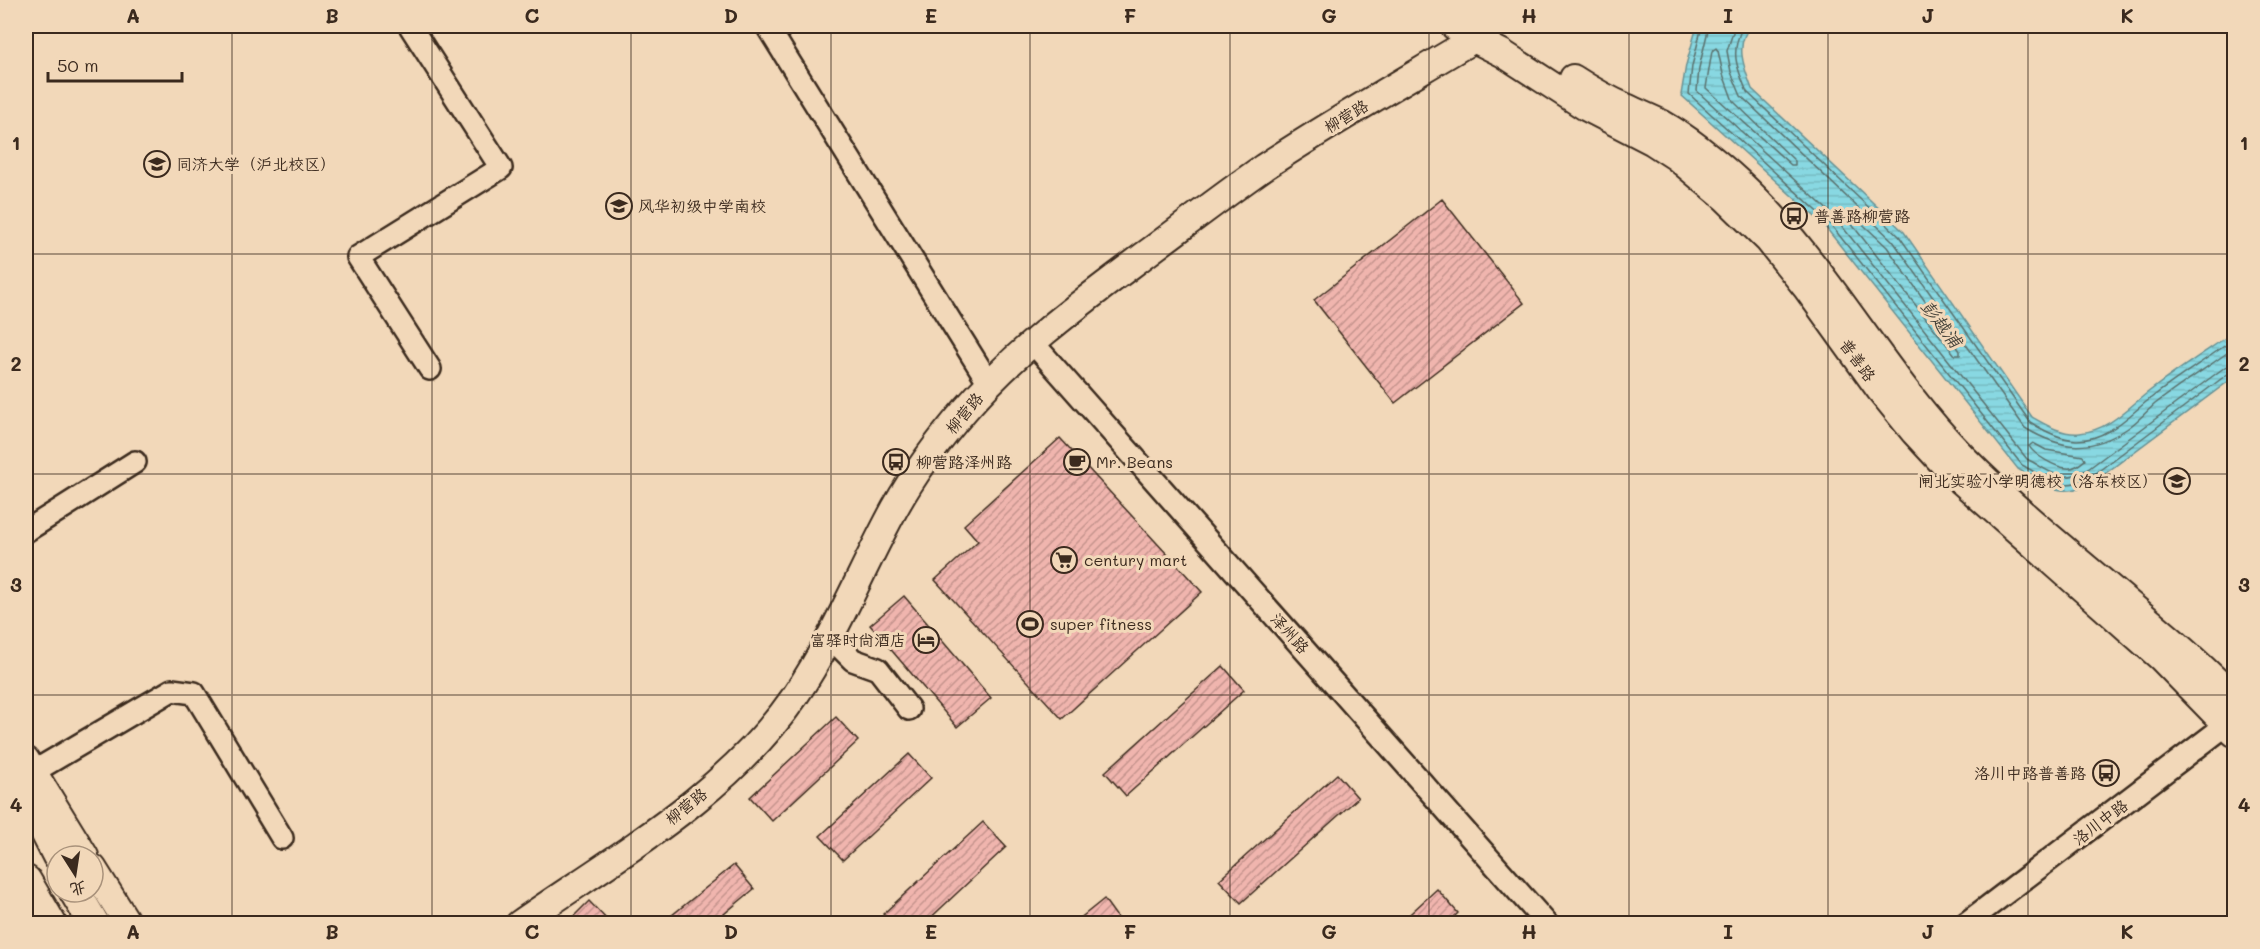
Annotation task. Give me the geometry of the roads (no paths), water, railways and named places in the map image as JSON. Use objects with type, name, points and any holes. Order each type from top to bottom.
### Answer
[{"type":"highway","points":[[27,779],[53,844]]},
{"type":"highway","points":[[26,810],[46,844]]},
{"type":"highway","points":[[26,881],[51,924]]},
{"type":"main road","name":"柳营路","points":[[519,924],[668,821],[715,782],[766,733],[794,697],[830,637],[896,508],[939,443],[989,383],[1032,343],[1098,290],[1261,169],[1476,29]]},
{"type":"main road","name":"普善路","points":[[1476,29],[1514,40],[1595,92],[1661,123],[1690,140],[1740,183],[1784,228],[1823,277],[1895,378],[1964,458],[2016,506],[2175,642],[2235,698]]},
{"type":"main road","name":"普善路","points":[[1476,29],[1502,53],[1587,108],[1653,142],[1725,198],[1768,240],[1807,289],[1879,389],[1951,472],[2161,658],[2232,726]]},
{"type":"main road","points":[[27,779],[58,844]]},
{"type":"main road","points":[[27,779],[76,844]]},
{"type":"main road","points":[[105,887],[128,924]]},
{"type":"main road","points":[[26,903],[38,924]]},
{"type":"street","points":[[410,26],[501,168],[358,257],[430,369]]},
{"type":"street","points":[[767,26],[989,383]]},
{"type":"street","name":"泽州路","points":[[1032,343],[1547,924]]},
{"type":"street","points":[[26,531],[135,462]]},
{"type":"street","points":[[830,637],[853,660],[878,669],[909,709]]},
{"type":"street","points":[[27,779],[172,690],[194,693],[282,838]]},
{"type":"street","name":"洛川中路","points":[[1965,924],[2232,726]]},
{"type":"water","name":"彭越浦","points":[[1697,26],[1751,26],[1743,40],[1742,56],[1752,89],[1904,232],[2032,417],[2055,429],[2067,432],[2080,433],[2099,428],[2108,424],[2168,377],[2234,332],[2234,377],[2095,481],[2083,487],[2073,490],[2055,489],[2018,469],[1823,224],[1681,95],[1686,65]]},
{"type":"place","name":"同济大学（沪北校区）","points":[[157,164]]},
{"type":"place","name":"风华初级中学南校","points":[[619,206]]},
{"type":"place","name":"普善路柳营路","points":[[1794,216]]},
{"type":"place","name":"柳营路泽州路","points":[[896,462]]},
{"type":"place","name":"Mr. Beans","points":[[1077,462]]},
{"type":"place","name":"闸北实验小学明德校（洛东校区）","points":[[2177,481]]},
{"type":"place","name":"century mart","points":[[1064,560]]},
{"type":"place","name":"super fitness","points":[[1030,624]]},
{"type":"place","name":"富驿时尚酒店","points":[[926,640]]},
{"type":"place","name":"洛川中路普善路","points":[[2106,773]]}]
